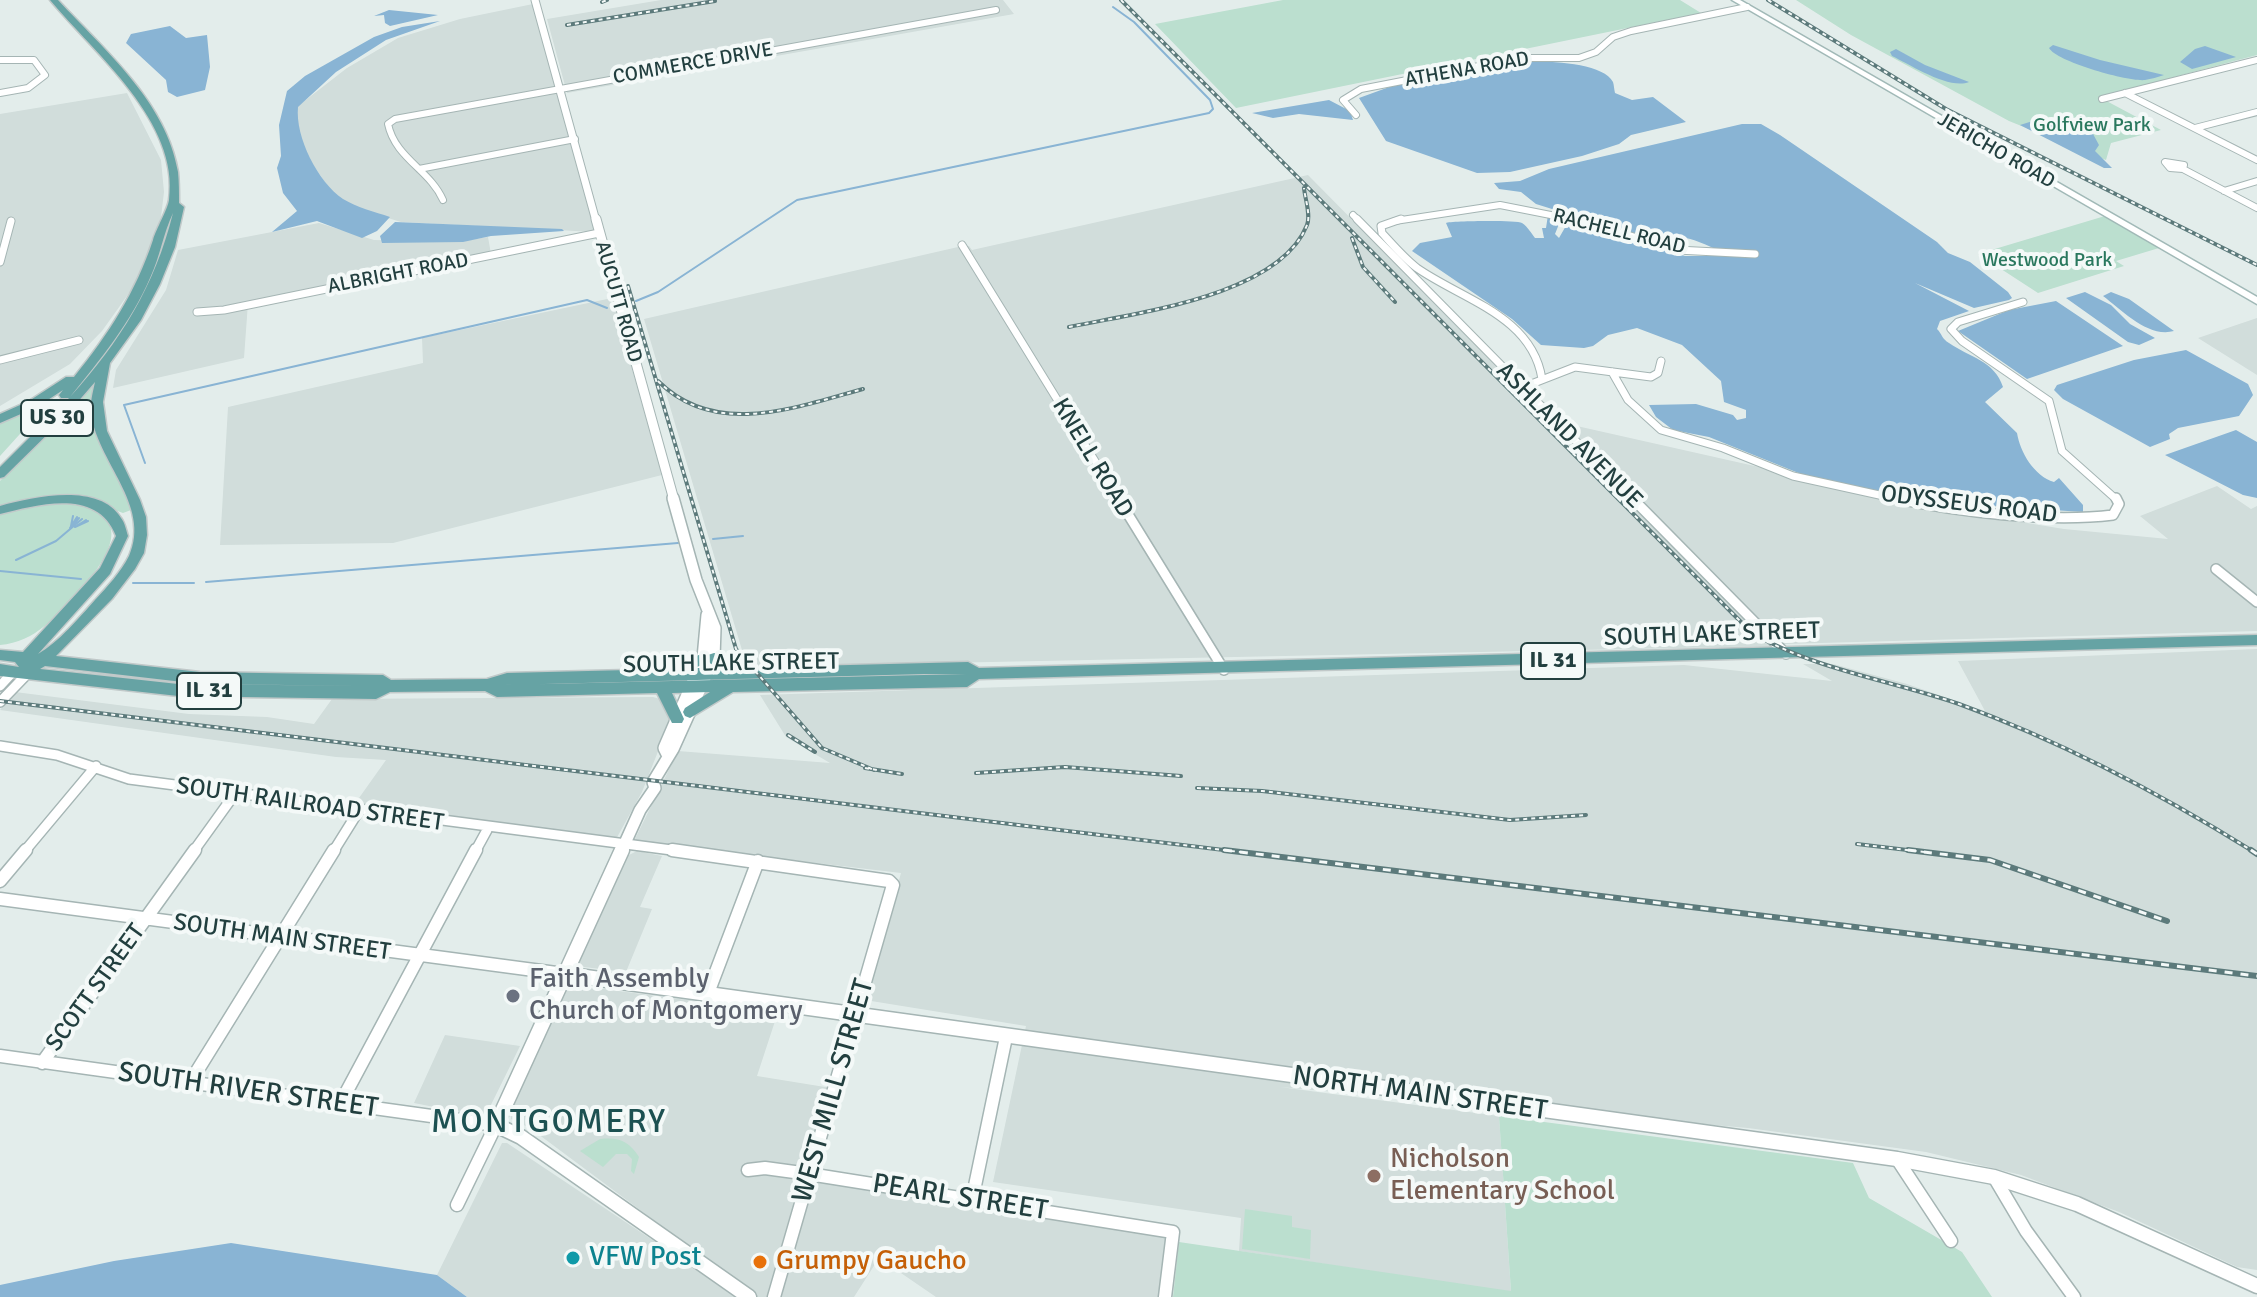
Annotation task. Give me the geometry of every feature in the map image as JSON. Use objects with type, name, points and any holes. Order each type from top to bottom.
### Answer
[{"type":"main road","name":"US 30","points":[[54,0],[155,117],[169,146],[174,204]]},
{"type":"main road","name":"JERICHO ROAD","points":[[1735,0],[2257,301]]},
{"type":"main road","name":"US 30","points":[[0,474],[54,421],[109,357],[145,301],[165,259],[177,220],[179,207],[174,204]]},
{"type":"main road","name":"US 30","points":[[0,463],[84,371],[138,291],[159,244],[167,210],[174,204]]},
{"type":"main road","points":[[17,668],[41,661],[122,575],[140,542],[142,532],[135,506],[97,416],[98,397],[109,357]]},
{"type":"main road","points":[[0,419],[33,404],[84,371]]},
{"type":"main road","points":[[0,510],[47,500],[82,501],[101,507],[120,526],[122,536],[111,562],[17,668]]},
{"type":"main road","name":"SOUTH LAKE STREET","points":[[0,655],[17,668],[214,692],[376,693],[388,686],[487,685],[497,691],[664,681],[702,673],[730,680],[967,681],[976,674],[1224,670],[2257,640]]},
{"type":"main road","name":"SOUTH LAKE STREET","points":[[41,661],[200,678],[383,681],[388,686]]},
{"type":"main road","points":[[702,673],[730,680],[683,716],[664,681],[702,673]]},
{"type":"street","name":"AUCUTT ROAD","points":[[535,0],[705,609],[702,673]]},
{"type":"street","name":"ATHENA ROAD","points":[[1356,115],[1343,100],[1361,89],[1520,58],[1579,58],[1596,52],[1613,37],[1631,31],[1747,7]]},
{"type":"street","name":"COMMERCE DRIVE","points":[[419,169],[398,148],[389,132],[391,122],[405,115],[996,10]]},
{"type":"street","points":[[0,60],[34,60],[45,75],[28,88],[0,93]]},
{"type":"street","points":[[2102,99],[2257,60]]},
{"type":"street","points":[[2125,93],[2257,160]]},
{"type":"street","points":[[2194,128],[2257,112]]},
{"type":"street","points":[[419,169],[575,139]]},
{"type":"street","points":[[419,169],[440,189],[443,200]]},
{"type":"street","points":[[2183,169],[2257,208]]},
{"type":"street","points":[[2224,191],[2257,181]]},
{"type":"street","name":"RACHELL ROAD","points":[[1542,379],[1536,354],[1519,334],[1471,297],[1418,268],[1382,233],[1381,226],[1401,219],[1500,205],[1526,212],[1557,214],[1677,250],[1755,254]]},
{"type":"street","name":"ASHLAND AVENUE","points":[[1353,215],[1787,655]]},
{"type":"street","points":[[0,262],[11,221]]},
{"type":"street","name":"ALBRIGHT ROAD","points":[[197,312],[224,310],[599,233]]},
{"type":"street","name":"KNELL ROAD","points":[[962,245],[1224,670]]},
{"type":"street","name":"ODYSSEUS ROAD","points":[[1612,372],[1628,400],[1661,430],[1708,443],[1793,476],[1927,505],[2080,519],[2113,515],[2119,507],[2114,494],[2062,451],[2049,401],[1962,341],[1951,329],[1958,322],[2023,302]]},
{"type":"street","points":[[0,360],[79,340]]},
{"type":"street","points":[[1521,388],[1575,367],[1656,376],[1661,361]]},
{"type":"street","points":[[2216,569],[2257,602]]},
{"type":"street","points":[[0,686],[17,668]]},
{"type":"street","points":[[0,702],[17,668]]},
{"type":"street","points":[[457,1205],[624,846],[640,810],[638,805],[667,754],[664,748],[683,716],[702,673]]},
{"type":"street","name":"SOUTH RAILROAD STREET","points":[[0,746],[96,766],[129,779],[487,830],[758,861],[884,879],[893,885]]},
{"type":"street","points":[[0,881],[96,766]]},
{"type":"street","name":"SCOTT STREET","points":[[42,1063],[234,795]]},
{"type":"street","points":[[189,1084],[358,812]]},
{"type":"street","points":[[340,1104],[487,830]]},
{"type":"street","points":[[708,993],[758,861]]},
{"type":"street","name":"WEST MILL STREET","points":[[774,1297],[893,885]]},
{"type":"street","name":"SOUTH MAIN STREET","points":[[0,899],[564,974]]},
{"type":"street","name":"NORTH MAIN STREET","points":[[564,974],[1897,1159],[1994,1177],[2077,1204],[2255,1285]]},
{"type":"street","points":[[972,1200],[1006,1037]]},
{"type":"street","name":"SOUTH RIVER STREET","points":[[0,1056],[496,1125]]},
{"type":"street","points":[[496,1125],[521,1137],[749,1297]]},
{"type":"street","points":[[1897,1159],[1951,1241]]},
{"type":"street","name":"PEARL STREET","points":[[748,1170],[765,1168],[809,1174],[1173,1232],[1165,1297]]},
{"type":"street","points":[[1994,1177],[2026,1231],[2074,1297]]},
{"type":"shaded area","points":[[661,0],[1003,0],[1014,14],[567,93],[547,19]]},
{"type":"shaded area","points":[[533,4],[595,232],[401,222],[339,203],[293,135],[298,106],[347,68],[398,38],[460,19]]},
{"type":"shaded area","points":[[127,93],[161,160],[164,192],[161,217],[150,250],[132,289],[102,331],[70,364],[0,406],[0,114]]},
{"type":"shaded area","points":[[1308,175],[1773,646],[747,667],[644,319],[958,247],[969,246],[972,250]]},
{"type":"shaded area","points":[[319,223],[374,240],[455,242],[488,237],[491,254],[248,303],[244,358],[113,388],[116,370],[166,290],[178,250]]},
{"type":"shaded area","points":[[612,298],[662,475],[393,543],[220,545],[228,407],[423,363],[422,338]]},
{"type":"shaded area","points":[[2257,318],[2257,375],[2198,338]]},
{"type":"shaded area","points":[[1559,422],[1959,512],[2064,529],[2168,539],[2140,516],[2217,486],[2251,509],[2257,506],[2257,631],[1784,644]]},
{"type":"shaded area","points":[[2257,649],[2257,1270],[2237,1267],[2119,1212],[2021,1175],[1926,1152],[1748,1128],[1280,1087],[1499,1116],[1511,1292],[1239,1251],[1241,1218],[993,1182],[1026,1026],[865,1000],[901,873],[639,842],[635,839],[678,751],[830,763],[786,737],[760,695],[1684,665],[1832,681],[1803,664],[1833,664],[1907,684],[1985,711],[1958,661]]},
{"type":"shaded area","points":[[15,692],[189,714],[267,717],[314,724],[332,699],[653,697],[664,700],[672,716],[642,792],[615,841],[354,805],[386,760],[336,757],[0,710]]},
{"type":"shaded area","points":[[637,851],[662,856],[640,907],[652,909],[626,972],[584,967],[579,962],[627,856]]},
{"type":"shaded area","points":[[573,985],[778,1012],[757,1076],[831,1088],[771,1297],[757,1297],[530,1128],[511,1119],[513,1104],[567,988]]},
{"type":"shaded area","points":[[445,1035],[520,1046],[485,1117],[414,1103]]},
{"type":"shaded area","points":[[502,1143],[507,1143],[738,1297],[467,1297],[437,1275]]},
{"type":"shaded area","points":[[810,1179],[1169,1236],[1162,1297],[936,1297],[879,1258],[854,1297],[776,1297]]},
{"type":"green space","points":[[1283,0],[1680,0],[1701,13],[1236,108],[1155,24]]},
{"type":"green space","name":"Golfview Park","points":[[1796,0],[2257,0],[2257,55],[2099,97],[2161,130],[2111,143],[2106,160],[2009,121],[1851,35]]},
{"type":"green space","name":"Westwood Park","points":[[2105,216],[2159,248],[2116,261],[2124,266],[2038,293],[1978,254]]},
{"type":"green space","points":[[97,380],[93,420],[131,510],[123,513],[82,498],[0,507],[0,481]]},
{"type":"green space","points":[[58,392],[0,456],[0,421]]},
{"type":"green space","points":[[60,503],[100,513],[109,522],[112,534],[109,547],[92,576],[53,618],[24,639],[0,645],[0,513]]},
{"type":"green space","points":[[1499,1116],[1853,1163],[1869,1198],[1962,1252],[1992,1297],[1173,1297],[1179,1242],[1511,1291]]},
{"type":"green space","points":[[600,1139],[618,1140],[631,1147],[639,1157],[634,1174],[631,1171],[632,1159],[627,1154],[616,1154],[603,1167],[580,1151]]},
{"type":"green space","points":[[1245,1209],[1292,1216],[1292,1227],[1311,1230],[1310,1259],[1242,1249]]},
{"type":"water","points":[[389,10],[438,15],[390,26],[385,23],[384,15],[374,16]]},
{"type":"water","points":[[440,21],[386,40],[336,72],[298,107],[304,145],[325,182],[348,202],[390,217],[377,231],[362,238],[317,221],[272,232],[297,211],[283,193],[277,168],[281,156],[279,125],[287,91],[305,76],[374,37],[402,27]]},
{"type":"water","points":[[170,26],[186,38],[207,35],[210,67],[205,90],[177,97],[168,92],[166,80],[126,43],[131,34]]},
{"type":"water","points":[[2053,45],[2164,75],[2137,80],[2110,74],[2065,59],[2049,48]]},
{"type":"water","points":[[2205,46],[2236,57],[2192,69],[2180,62],[2195,49]]},
{"type":"water","points":[[1896,49],[1925,65],[1969,82],[1951,83],[1930,75],[1892,56],[1890,52]]},
{"type":"water","points":[[1510,62],[1566,63],[1595,69],[1613,82],[1615,93],[1632,100],[1653,97],[1686,122],[1631,135],[1619,144],[1582,156],[1510,172],[1477,173],[1386,141],[1359,98],[1403,82]]},
{"type":"water","points":[[1329,100],[1350,111],[1353,120],[1299,114],[1273,118],[1252,113]]},
{"type":"water","points":[[2036,120],[2093,134],[2099,145],[2095,151],[2112,168],[2104,168],[2020,125]]},
{"type":"water","points":[[1742,124],[1761,124],[1780,135],[1937,242],[1948,253],[1970,262],[2008,292],[2012,298],[2009,300],[1974,308],[1915,283],[1969,311],[1940,321],[1937,329],[1947,341],[1994,371],[2003,387],[1985,402],[2017,433],[2021,448],[2034,469],[2054,482],[2059,478],[2083,505],[2083,512],[1931,502],[1806,476],[1709,437],[1673,430],[1656,417],[1649,405],[1696,404],[1733,415],[1737,420],[1746,418],[1746,410],[1724,402],[1721,381],[1682,345],[1637,328],[1608,335],[1593,346],[1584,348],[1541,345],[1512,319],[1412,251],[1420,243],[1452,237],[1446,223],[1450,222],[1517,222],[1522,223],[1535,238],[1544,238],[1542,228],[1546,228],[1548,215],[1561,219],[1555,234],[1559,238],[1567,224],[1575,221],[1685,256],[1723,256],[1720,251],[1690,239],[1668,239],[1661,243],[1536,204],[1521,192],[1499,189],[1494,183],[1520,181],[1549,169]]},
{"type":"water","points":[[395,222],[564,231],[491,236],[463,242],[382,243],[380,236]]},
{"type":"water","points":[[2085,292],[2111,305],[2130,324],[2155,338],[2139,345],[2128,342],[2066,298]]},
{"type":"water","points":[[2111,292],[2129,299],[2174,331],[2155,331],[2136,322],[2103,296]]},
{"type":"water","points":[[2056,301],[2123,346],[2027,379],[1958,331],[2009,310]]},
{"type":"water","points":[[2186,350],[2248,384],[2253,395],[2239,416],[2178,428],[2169,434],[2170,439],[2150,447],[2063,399],[2054,390],[2057,385],[2134,360]]},
{"type":"water","points":[[2236,430],[2257,442],[2257,498],[2243,495],[2165,455]]},
{"type":"water","points":[[231,1243],[437,1275],[467,1297],[0,1297],[0,1285],[114,1261]]},
{"type":"waterway","points":[[636,301],[658,292],[797,200],[1209,113],[1213,109],[1210,100],[1134,22],[1113,7]]},
{"type":"waterway","points":[[145,463],[124,405],[587,300],[607,308]]},
{"type":"waterway","points":[[71,526],[73,516]]},
{"type":"waterway","points":[[70,528],[77,517]]},
{"type":"waterway","points":[[73,525],[79,518]]},
{"type":"waterway","points":[[16,560],[56,541],[82,519]]},
{"type":"waterway","points":[[78,525],[86,520]]},
{"type":"waterway","points":[[75,527],[88,521]]},
{"type":"waterway","points":[[713,539],[743,536]]},
{"type":"waterway","points":[[206,582],[678,543]]},
{"type":"waterway","points":[[0,571],[81,579]]},
{"type":"waterway","points":[[133,583],[194,583]]},
{"type":"railway","points":[[602,2],[607,0]]},
{"type":"railway","points":[[1121,0],[1752,633],[1802,656],[1959,704],[2036,735],[2147,790],[2254,852]]},
{"type":"railway","points":[[1768,0],[1946,109],[2257,265]]},
{"type":"railway","points":[[567,25],[715,1]]},
{"type":"railway","points":[[1069,327],[1202,297],[1237,285],[1267,269],[1291,249],[1307,225],[1304,188]]},
{"type":"railway","points":[[1352,238],[1363,267],[1395,302]]},
{"type":"railway","points":[[628,286],[736,649],[822,748],[872,769]]},
{"type":"railway","points":[[658,381],[680,398],[704,409],[730,414],[783,410],[863,389]]},
{"type":"railway","points":[[0,701],[1240,852]]},
{"type":"railway","points":[[788,735],[815,752]]},
{"type":"railway","points":[[976,773],[1065,767],[1181,776]]},
{"type":"railway","points":[[865,768],[872,769]]},
{"type":"railway","points":[[872,769],[902,774]]},
{"type":"railway","points":[[1197,788],[1262,791],[1510,820],[1586,815]]},
{"type":"railway","points":[[1857,844],[1924,852]]},
{"type":"railway","points":[[1224,850],[2257,976]]},
{"type":"railway","points":[[1908,850],[1990,860],[2167,921]]},
{"type":"place","name":"Faith Assembly Church of Montgomery","points":[[513,996]]},
{"type":"place","name":"Nicholson Elementary School","points":[[1374,1176]]},
{"type":"place","name":"VFW Post","points":[[573,1258]]},
{"type":"place","name":"Grumpy Gaucho","points":[[760,1262]]},
{"type":"district","name":"MONTGOMERY","points":[[549,1123]]}]
